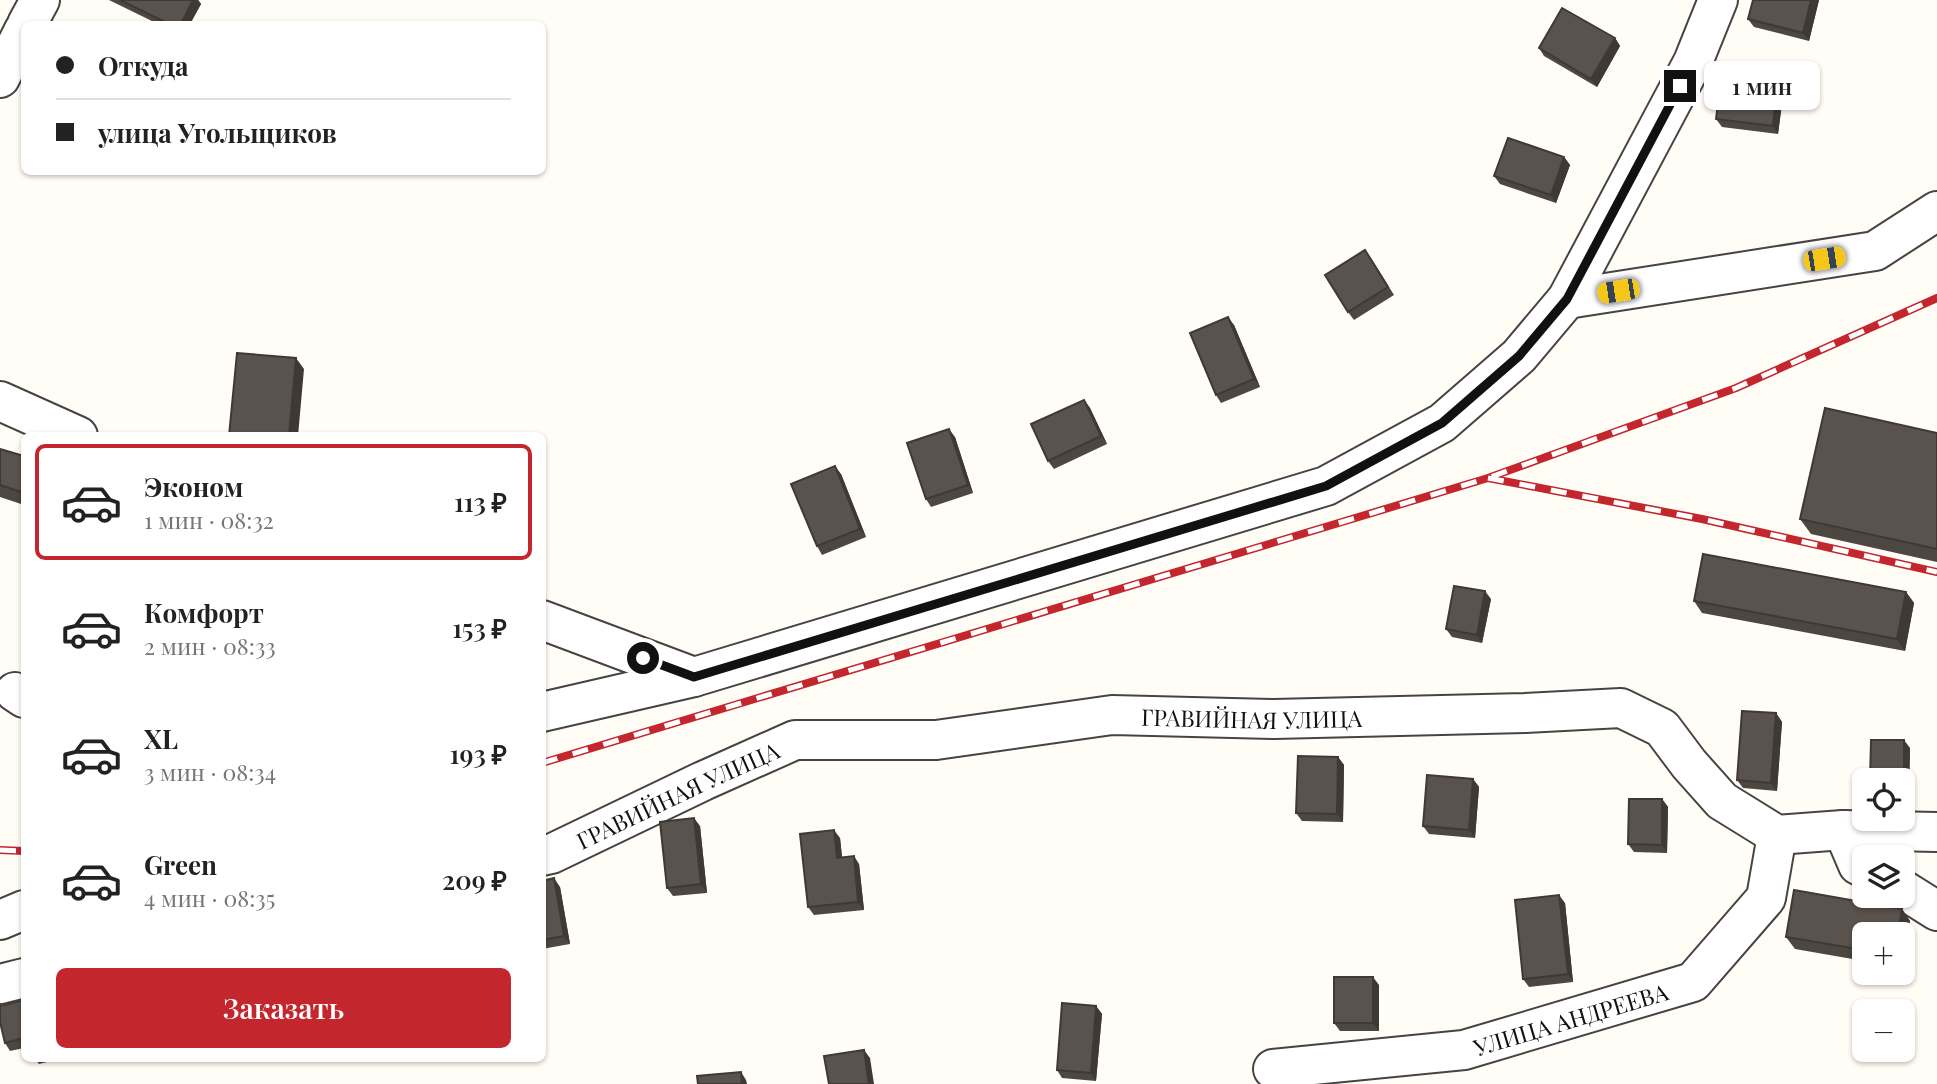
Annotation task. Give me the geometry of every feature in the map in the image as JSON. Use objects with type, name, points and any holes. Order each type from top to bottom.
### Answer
[{"type":"street","points":[[29,21],[40,0]]},
{"type":"street","points":[[546,711],[694,677],[1326,486],[1442,423],[1519,356],[1567,299],[1693,62],[1718,0]]},
{"type":"street","points":[[0,78],[21,36]]},
{"type":"street","points":[[1567,299],[1875,251],[1937,211]]},
{"type":"street","points":[[0,401],[69,432]]},
{"type":"street","points":[[546,622],[694,677]]},
{"type":"street","name":"ГРАВИЙНАЯ УЛИЦА","points":[[546,855],[703,780],[795,740],[936,740],[1112,715],[1274,719],[1621,708],[1662,728],[1689,764],[1723,801],[1777,835]]},
{"type":"street","points":[[1843,830],[1852,851]]},
{"type":"street","points":[[1777,835],[1843,830],[1937,832]]},
{"type":"street","name":"УЛИЦА АНДРЕЕВА","points":[[1273,1069],[1464,1049],[1693,982],[1766,898],[1777,835]]},
{"type":"street","points":[[1915,897],[1937,911]]},
{"type":"street","points":[[0,920],[21,911]]},
{"type":"street","points":[[0,984],[21,979]]},
{"type":"building","points":[[120,0],[193,0],[182,21],[163,21]]},
{"type":"building","points":[[1753,0],[1811,0],[1803,33],[1748,19]]},
{"type":"building","points":[[1562,8],[1615,38],[1591,79],[1539,48]]},
{"type":"building","points":[[1721,81],[1777,88],[1773,126],[1716,119]]},
{"type":"building","points":[[1508,138],[1564,157],[1551,195],[1494,176]]},
{"type":"building","points":[[1365,250],[1388,287],[1348,312],[1325,275]]},
{"type":"building","points":[[1228,317],[1254,379],[1216,395],[1190,333]]},
{"type":"building","points":[[237,353],[296,358],[289,432],[229,432]]},
{"type":"building","points":[[1084,400],[1101,436],[1048,461],[1031,424]]},
{"type":"building","points":[[1825,408],[1937,433],[1937,549],[1800,519]]},
{"type":"building","points":[[949,429],[968,485],[926,499],[907,443]]},
{"type":"building","points":[[0,449],[21,455],[21,492],[0,485]]},
{"type":"building","points":[[835,466],[860,529],[817,546],[791,484]]},
{"type":"building","points":[[1703,554],[1906,592],[1897,639],[1694,601]]},
{"type":"building","points":[[1454,586],[1485,591],[1477,635],[1446,629]]},
{"type":"building","points":[[1742,711],[1776,713],[1771,783],[1737,780]]},
{"type":"building","points":[[1871,740],[1904,740],[1904,768],[1870,768]]},
{"type":"building","points":[[1298,756],[1338,757],[1337,814],[1296,813]]},
{"type":"building","points":[[1427,775],[1473,779],[1469,830],[1423,826]]},
{"type":"building","points":[[1629,799],[1662,799],[1662,845],[1628,844]]},
{"type":"building","points":[[694,818],[701,884],[667,888],[660,822]]},
{"type":"building","points":[[834,830],[837,858],[854,856],[858,902],[808,907],[800,834]]},
{"type":"building","points":[[554,878],[564,936],[546,939],[546,880]]},
{"type":"building","points":[[1794,890],[1852,900],[1852,908],[1902,909],[1900,922],[1852,922],[1852,948],[1786,937]]},
{"type":"building","points":[[1559,895],[1568,974],[1523,979],[1515,900]]},
{"type":"building","points":[[1334,977],[1373,977],[1373,1023],[1334,1023]]},
{"type":"building","points":[[21,1001],[21,1039],[5,1043],[0,1022],[0,1006]]},
{"type":"building","points":[[1062,1003],[1096,1006],[1091,1073],[1057,1070]]},
{"type":"building","points":[[864,1050],[869,1084],[829,1084],[824,1056]]},
{"type":"building","points":[[741,1072],[742,1084],[698,1084],[697,1076]]},
{"type":"railway","points":[[546,762],[1488,478],[1736,388],[1937,298]]},
{"type":"railway","points":[[1488,478],[1702,519],[1937,572]]},
{"type":"railway","points":[[0,850],[21,851]]},
{"type":"route","points":[[643,658],[694,677],[1326,486],[1442,423],[1519,356],[1567,299],[1680,86]]}]
